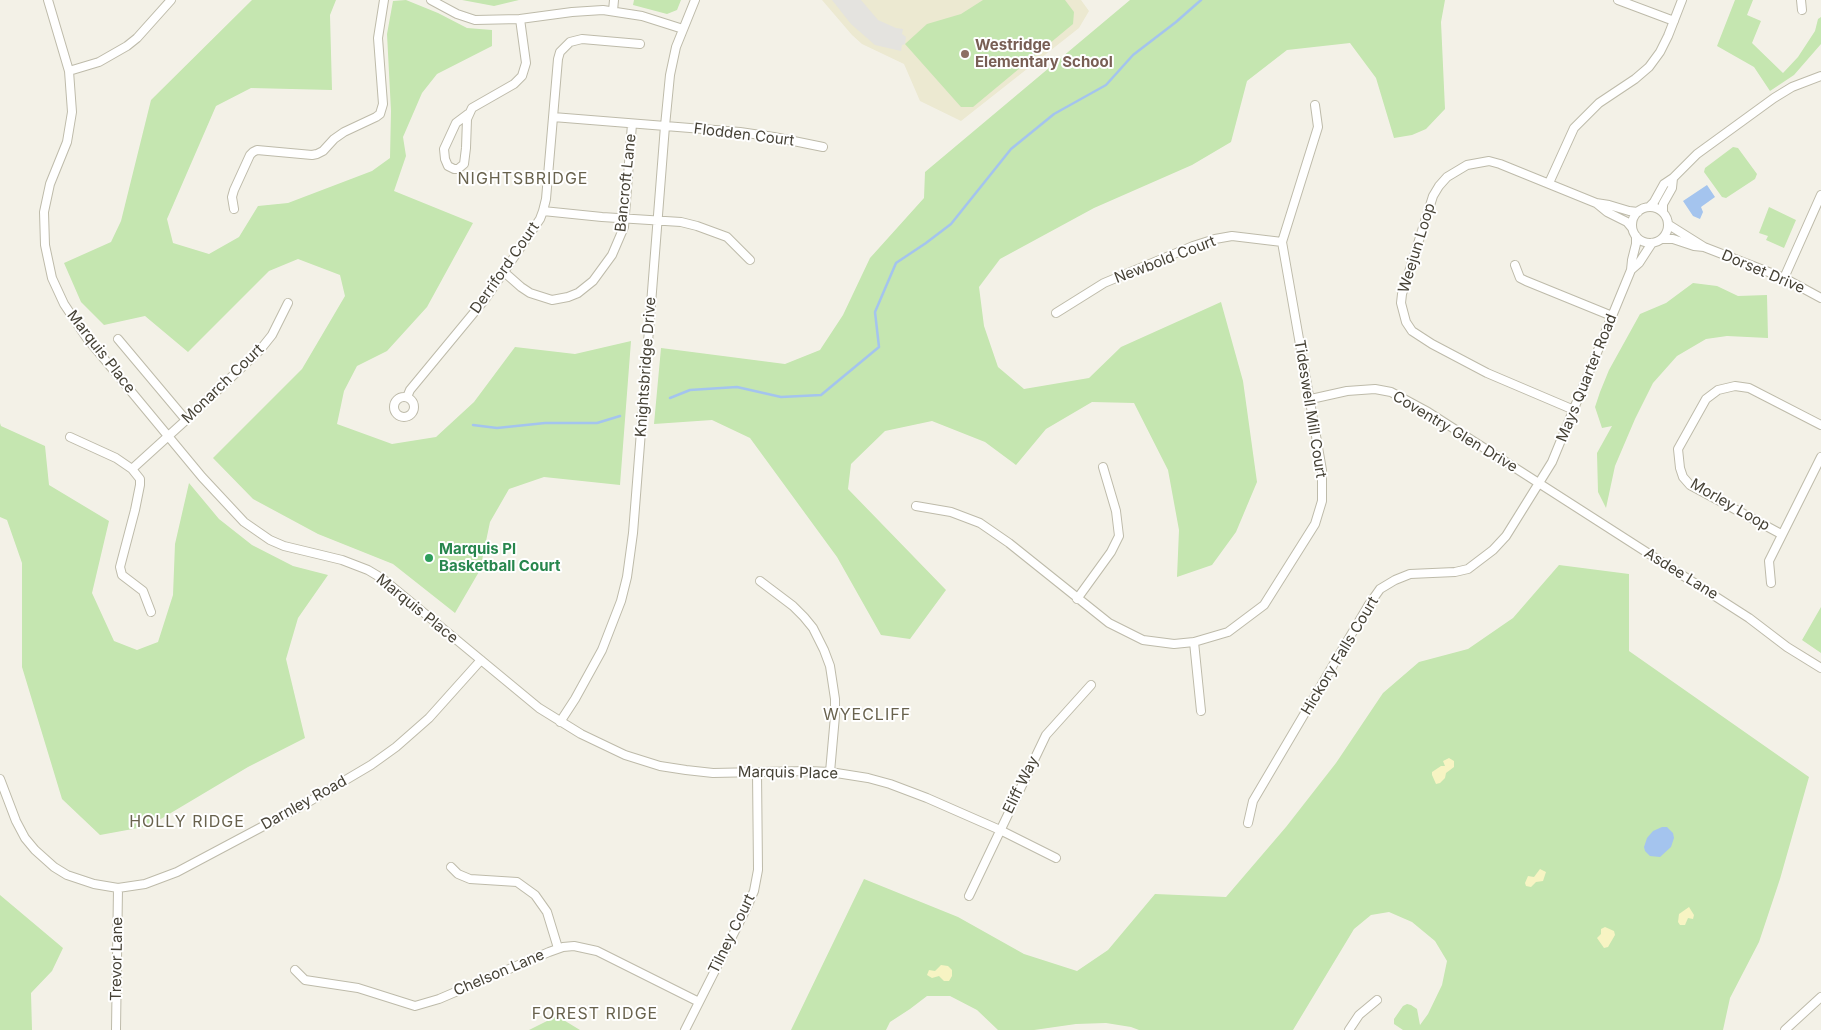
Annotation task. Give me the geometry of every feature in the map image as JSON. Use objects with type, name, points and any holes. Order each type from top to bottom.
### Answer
[{"type":"street","name":"Marquis Place","points":[[48,0],[69,71],[72,97],[71,126],[62,158],[50,184],[44,212],[47,259],[57,290],[64,304],[86,336],[211,488],[244,522],[254,530],[284,546],[342,560],[368,570],[394,587],[539,708],[560,722],[619,752],[660,766],[713,772],[830,772],[868,778],[890,784],[1000,830],[1056,858]]},
{"type":"street","points":[[69,71],[99,62],[127,46],[137,38],[171,0]]},
{"type":"street","points":[[234,209],[232,197],[234,190],[253,152],[258,150],[317,154],[344,132],[380,114],[383,104],[378,38],[384,0]]},
{"type":"street","points":[[430,0],[457,14],[475,20],[520,19],[572,12],[613,11],[642,16],[683,29]]},
{"type":"street","points":[[613,11],[614,0]]},
{"type":"street","name":"Knightsbridge Drive","points":[[560,722],[602,650],[618,609],[627,577],[634,523],[657,220],[672,64],[694,0]]},
{"type":"street","points":[[1618,0],[1674,21]]},
{"type":"street","points":[[1549,183],[1574,128],[1599,102],[1635,79],[1649,67],[1660,52],[1682,0]]},
{"type":"street","points":[[1801,0],[1802,10]]},
{"type":"street","points":[[468,114],[464,164],[454,170],[448,166],[444,159],[444,149],[456,123],[468,114],[472,108],[514,84],[522,76],[526,63],[520,19]]},
{"type":"street","name":"Derriford Court","points":[[407,397],[410,390],[486,298],[540,219],[546,199],[558,58],[564,47],[570,42],[582,39],[640,44]]},
{"type":"street","points":[[1649,207],[1663,212],[1669,225],[1666,235],[1652,243],[1640,240],[1636,236],[1632,228],[1633,219],[1638,212],[1649,207],[1654,202],[1664,184],[1673,178],[1697,154],[1774,98],[1792,87],[1821,76]]},
{"type":"street","name":"Tideswell Mill Court","points":[[916,506],[951,512],[980,523],[1009,543],[1109,624],[1142,640],[1174,644],[1194,642],[1228,632],[1264,605],[1315,524],[1322,501],[1322,470],[1282,242],[1318,126],[1314,105]]},
{"type":"street","name":"Flodden Court","points":[[553,117],[769,136],[823,147]]},
{"type":"street","name":"Bancroft Lane","points":[[504,272],[520,287],[541,298],[552,300],[568,297],[585,288],[604,268],[619,242],[624,228],[632,124]]},
{"type":"street","name":"Weejun Loop","points":[[1574,410],[1487,373],[1432,344],[1412,331],[1406,322],[1401,303],[1402,294],[1439,186],[1447,177],[1467,165],[1489,161],[1500,164],[1596,204],[1627,222],[1632,228]]},
{"type":"street","points":[[1663,212],[1663,204],[1672,188],[1673,178]]},
{"type":"street","points":[[1784,278],[1821,195]]},
{"type":"street","name":"Weejun Loop","points":[[1596,204],[1638,212]]},
{"type":"street","points":[[543,211],[680,222],[712,231],[727,238],[735,243],[750,260]]},
{"type":"street","name":"Dorset Drive","points":[[1669,225],[1704,247]]},
{"type":"street","name":"Newbold Court","points":[[1056,313],[1104,283],[1200,244],[1232,236],[1282,242]]},
{"type":"street","name":"Mays Quarter Road","points":[[1538,484],[1552,462],[1631,270],[1636,236]]},
{"type":"street","name":"Dorset Drive","points":[[1663,238],[1704,247],[1784,278],[1821,298]]},
{"type":"street","name":"Mays Quarter Road","points":[[1631,270],[1639,263],[1652,243]]},
{"type":"street","points":[[1514,265],[1520,278],[1612,316]]},
{"type":"street","name":"Monarch Court","points":[[132,469],[260,350],[280,321],[288,303]]},
{"type":"street","points":[[118,339],[186,420]]},
{"type":"street","name":"Morley Loop","points":[[1781,534],[1690,485],[1683,477],[1678,449],[1706,399],[1718,390],[1735,386],[1749,388],[1821,425]]},
{"type":"street","name":"Coventry Glen Drive","points":[[1311,399],[1347,391],[1375,389],[1391,392],[1428,412],[1538,484]]},
{"type":"street","points":[[70,437],[116,458],[132,469],[140,479],[120,567],[122,575],[143,591],[150,612]]},
{"type":"street","points":[[1771,583],[1769,561],[1821,457]]},
{"type":"street","points":[[1077,599],[1111,552],[1119,536],[1116,511],[1103,467]]},
{"type":"street","name":"Asdee Lane","points":[[1538,484],[1749,618],[1783,644],[1821,668]]},
{"type":"street","name":"Hickory Falls Court","points":[[1248,823],[1253,801],[1368,606],[1380,589],[1410,574],[1455,572],[1468,569],[1482,560],[1506,536],[1538,484]]},
{"type":"street","points":[[760,581],[793,606],[804,617],[813,628],[824,650],[832,674],[835,699],[830,772]]},
{"type":"street","points":[[1194,642],[1201,711]]},
{"type":"street","name":"Darnley Road","points":[[0,779],[16,821],[25,838],[54,867],[79,880],[94,884],[118,888],[145,884],[177,872],[356,774],[396,747],[429,718],[481,660]]},
{"type":"street","name":"Eliff Way","points":[[969,896],[1046,735],[1091,685]]},
{"type":"street","name":"Tilney Court","points":[[685,1030],[754,891],[758,870],[757,772]]},
{"type":"street","points":[[451,867],[458,874],[470,879],[517,882],[535,895],[547,912],[558,948]]},
{"type":"street","name":"Trevor Lane","points":[[116,1030],[118,888]]},
{"type":"street","name":"Chelson Lane","points":[[295,970],[305,980],[358,988],[415,1006],[439,999],[558,948],[574,946],[597,951],[698,1002]]},
{"type":"street","points":[[1785,1030],[1821,997]]},
{"type":"street","points":[[1349,1030],[1359,1014],[1377,1000]]},
{"type":"shaded area","name":"Westridge Elementary School","points":[[822,0],[1081,0],[1089,11],[1079,28],[961,121],[920,101],[904,64],[862,44]]},
{"type":"shaded area","points":[[832,0],[861,0],[878,20],[903,29],[902,34],[906,37],[901,51],[875,45],[851,24]]},
{"type":"green space","points":[[252,0],[336,0],[330,15],[332,90],[251,88],[216,106],[167,219],[173,243],[209,254],[239,237],[258,206],[288,203],[372,171],[390,158],[391,111],[387,34],[393,1],[406,0],[438,13],[467,28],[492,30],[492,46],[437,74],[422,93],[403,137],[406,156],[394,191],[473,223],[427,307],[387,351],[357,366],[344,391],[337,424],[392,444],[436,437],[474,402],[515,347],[575,354],[631,341],[620,485],[544,477],[509,489],[490,522],[480,570],[455,613],[393,564],[318,534],[253,499],[213,458],[302,369],[345,296],[340,275],[298,259],[269,271],[188,352],[145,316],[104,325],[81,302],[64,263],[111,242],[121,221],[151,100]]},
{"type":"green space","points":[[462,0],[519,0],[494,6]]},
{"type":"green space","points":[[634,0],[681,0],[677,10],[667,14],[633,5]]},
{"type":"green space","points":[[983,0],[1065,0],[1074,12],[1073,24],[973,107],[961,107],[905,44],[927,24],[961,14]]},
{"type":"green space","points":[[1130,0],[1445,0],[1441,22],[1445,109],[1426,129],[1412,135],[1394,138],[1376,78],[1350,43],[1287,50],[1247,81],[1231,142],[1192,165],[1094,208],[1000,259],[979,287],[984,326],[998,367],[1024,389],[1089,378],[1121,347],[1221,302],[1243,381],[1257,482],[1236,532],[1212,565],[1177,577],[1179,530],[1168,470],[1134,403],[1092,402],[1046,429],[1016,465],[985,442],[932,421],[885,431],[851,464],[848,489],[946,590],[910,639],[881,635],[837,557],[750,438],[712,420],[654,424],[661,348],[785,364],[820,350],[843,315],[870,258],[924,198],[925,172]]},
{"type":"green space","points":[[1735,0],[1753,0],[1747,15],[1761,21],[1752,43],[1783,73],[1798,57],[1815,31],[1818,19],[1821,17],[1821,44],[1794,75],[1770,91],[1754,67],[1717,46]]},
{"type":"green space","points":[[1733,147],[1738,148],[1757,174],[1755,179],[1726,198],[1722,197],[1704,172],[1705,168]]},
{"type":"green space","points":[[1769,207],[1796,220],[1784,248],[1766,240],[1768,236],[1759,233]]},
{"type":"green space","points":[[1693,283],[1717,286],[1738,296],[1767,295],[1768,338],[1727,336],[1706,339],[1677,356],[1653,383],[1635,419],[1615,466],[1606,508],[1598,492],[1597,453],[1612,426],[1602,428],[1595,407],[1600,392],[1609,370],[1640,314],[1666,303]]},
{"type":"green space","points":[[0,423],[1,426],[45,446],[49,485],[109,521],[92,593],[114,641],[137,650],[158,642],[173,595],[175,544],[189,483],[219,519],[252,545],[293,566],[328,575],[298,618],[286,659],[305,738],[248,767],[149,826],[100,835],[62,799],[22,667],[22,563],[7,520],[0,517]]},
{"type":"green space","points":[[1559,565],[1629,574],[1629,651],[1809,777],[1780,879],[1759,942],[1730,998],[1723,1030],[1403,1030],[1394,1024],[1394,1019],[1403,1006],[1407,1004],[1417,1009],[1420,1025],[1428,1014],[1442,985],[1447,961],[1435,941],[1412,922],[1389,912],[1371,915],[1354,929],[1293,1030],[1139,1030],[1106,1023],[1076,1024],[1034,1030],[998,1030],[977,1010],[950,996],[927,996],[890,1022],[886,1030],[791,1030],[864,879],[958,917],[1024,954],[1077,971],[1108,950],[1155,894],[1226,897],[1286,827],[1336,763],[1383,693],[1419,662],[1468,649],[1513,618]]},
{"type":"green space","points":[[1821,607],[1821,653],[1802,640]]},
{"type":"green space","points":[[0,895],[63,948],[52,971],[31,993],[32,1030],[0,1030]]},
{"type":"green space","points":[[557,1016],[580,1030],[529,1030]]},
{"type":"sand","points":[[1449,758],[1454,761],[1454,767],[1446,773],[1445,778],[1440,783],[1436,784],[1432,772],[1441,766],[1445,766],[1443,761]]},
{"type":"sand","points":[[1540,869],[1546,872],[1543,881],[1536,882],[1531,887],[1526,886],[1525,883],[1528,876],[1534,877]]},
{"type":"sand","points":[[1689,907],[1694,915],[1693,919],[1688,918],[1685,925],[1680,925],[1678,922],[1679,914]]},
{"type":"sand","points":[[1605,927],[1614,931],[1615,935],[1608,947],[1604,948],[1597,938],[1601,934],[1601,929]]},
{"type":"sand","points":[[941,965],[948,966],[952,970],[952,976],[949,981],[944,981],[939,976],[932,978],[927,975],[929,970],[935,971]]},
{"type":"water","points":[[1707,185],[1715,197],[1701,207],[1703,212],[1700,219],[1693,216],[1683,201]]},
{"type":"water","points":[[1667,827],[1673,833],[1674,838],[1671,847],[1660,857],[1650,856],[1644,847],[1647,838],[1653,831]]},
{"type":"waterway","points":[[670,398],[690,390],[737,387],[781,397],[821,395],[879,347],[875,312],[896,263],[951,224],[1011,149],[1054,114],[1106,85],[1133,55],[1201,0]]},
{"type":"waterway","points":[[473,425],[497,428],[545,423],[597,423],[620,416]]},
{"type":"place","name":"Westridge Elementary School","points":[[965,54]]},
{"type":"place","name":"Marquis Pl Basketball Court","points":[[429,558]]},
{"type":"district","name":"NIGHTSBRIDGE","points":[[523,179]]},
{"type":"district","name":"WYECLIFF","points":[[867,715]]},
{"type":"district","name":"HOLLY RIDGE","points":[[187,822]]},
{"type":"district","name":"FOREST RIDGE","points":[[595,1014]]}]
